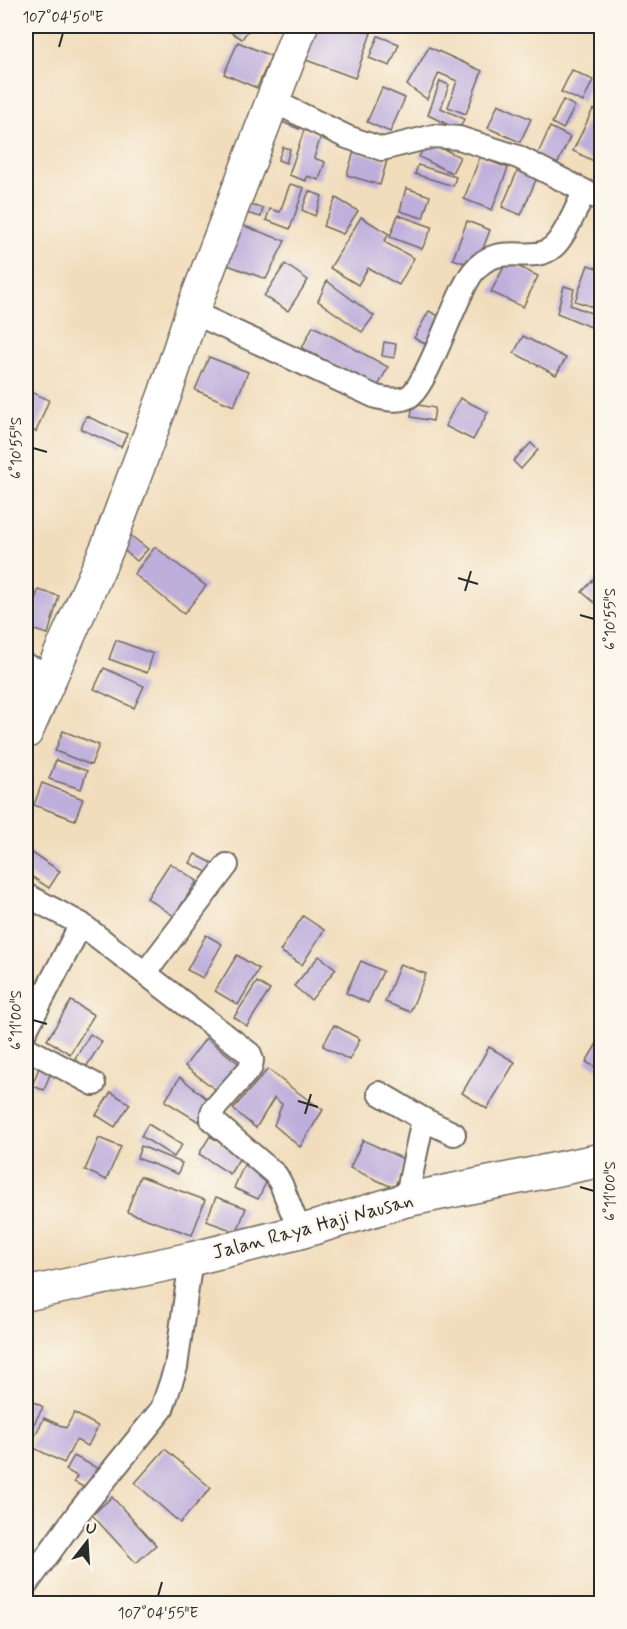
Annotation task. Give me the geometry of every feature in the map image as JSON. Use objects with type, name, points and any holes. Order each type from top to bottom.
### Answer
[{"type":"street","points":[[26,732],[38,670],[118,522],[192,312],[302,26]]},
{"type":"street","points":[[192,312],[376,397],[394,400],[409,397],[422,380],[460,293],[474,271],[489,257],[503,253],[546,252],[555,245],[593,196],[518,157],[459,138],[434,136],[382,149],[347,137],[273,101]]},
{"type":"street","points":[[146,972],[227,865]]},
{"type":"street","points":[[26,895],[81,924],[250,1054],[251,1067],[214,1109],[212,1120],[276,1175],[300,1232]]},
{"type":"street","points":[[26,1030],[81,924]]},
{"type":"street","points":[[26,1048],[94,1084]]},
{"type":"street","points":[[379,1093],[454,1134]]},
{"type":"street","points":[[406,1200],[423,1119]]},
{"type":"street","name":"Jalan Raya Haji Nausan","points":[[26,1294],[191,1259],[300,1232],[406,1200],[602,1160]]},
{"type":"street","points":[[26,1585],[78,1513],[162,1409],[176,1367],[191,1259]]},
{"type":"building","points":[[220,26],[251,26],[242,39]]},
{"type":"building","points":[[319,26],[349,26],[371,33],[355,78],[306,60]]},
{"type":"building","points":[[378,36],[399,44],[390,66],[369,58]]},
{"type":"building","points":[[238,42],[271,56],[257,88],[224,74]]},
{"type":"building","points":[[429,47],[482,71],[466,114],[448,107],[457,81],[439,73],[427,99],[407,85]]},
{"type":"building","points":[[572,70],[593,80],[583,102],[561,92]]},
{"type":"building","points":[[440,81],[449,85],[441,108],[464,119],[459,130],[428,115]]},
{"type":"building","points":[[382,88],[405,98],[390,132],[367,122]]},
{"type":"building","points":[[563,100],[575,106],[563,129],[552,123]]},
{"type":"building","points":[[498,104],[531,119],[520,142],[488,128]]},
{"type":"building","points":[[593,109],[602,114],[602,165],[573,151]]},
{"type":"building","points":[[283,119],[300,125],[299,129],[282,122]]},
{"type":"building","points":[[550,127],[570,137],[557,165],[537,156]]},
{"type":"building","points":[[304,130],[321,136],[314,158],[325,162],[319,180],[307,176],[306,181],[289,175]]},
{"type":"building","points":[[427,141],[460,157],[452,173],[419,157]]},
{"type":"building","points":[[283,147],[290,149],[286,163],[278,160]]},
{"type":"building","points":[[354,151],[387,160],[380,185],[347,175]]},
{"type":"building","points":[[480,157],[508,168],[492,210],[464,199]]},
{"type":"building","points":[[418,165],[456,177],[453,186],[415,174]]},
{"type":"building","points":[[519,167],[538,175],[521,215],[502,207]]},
{"type":"building","points":[[290,184],[304,188],[290,229],[266,220],[270,209],[280,212]]},
{"type":"building","points":[[406,188],[430,196],[423,218],[400,211]]},
{"type":"building","points":[[309,191],[322,196],[315,216],[302,210]]},
{"type":"building","points":[[336,198],[358,211],[343,234],[323,226]]},
{"type":"building","points":[[244,204],[263,208],[261,217],[242,212]]},
{"type":"building","points":[[398,215],[432,227],[422,249],[390,237]]},
{"type":"building","points":[[361,217],[389,234],[384,242],[414,258],[399,285],[368,268],[358,285],[330,268]]},
{"type":"building","points":[[467,221],[490,230],[476,267],[453,259]]},
{"type":"building","points":[[236,223],[285,241],[266,279],[222,263]]},
{"type":"building","points":[[507,261],[538,276],[523,307],[491,292]]},
{"type":"building","points":[[285,264],[308,280],[288,311],[264,296]]},
{"type":"building","points":[[588,265],[602,270],[602,302],[599,309],[575,301]]},
{"type":"building","points":[[327,281],[374,316],[362,332],[318,301]]},
{"type":"building","points":[[564,286],[574,289],[570,305],[596,315],[591,327],[557,313]]},
{"type":"building","points":[[429,311],[446,320],[431,347],[414,338]]},
{"type":"building","points":[[313,326],[388,367],[377,388],[302,348]]},
{"type":"building","points":[[523,336],[566,358],[556,375],[514,353]]},
{"type":"building","points":[[384,342],[396,344],[394,358],[382,356]]},
{"type":"building","points":[[209,357],[248,372],[234,406],[195,390]]},
{"type":"building","points":[[26,390],[49,400],[36,432],[26,427]]},
{"type":"building","points":[[460,398],[488,412],[473,440],[445,426]]},
{"type":"building","points":[[413,404],[435,408],[433,421],[411,417]]},
{"type":"building","points":[[86,416],[127,434],[121,447],[81,429]]},
{"type":"building","points":[[531,443],[538,450],[521,469],[513,461]]},
{"type":"building","points":[[130,535],[148,549],[137,561],[120,547]]},
{"type":"building","points":[[155,547],[206,586],[184,614],[134,574]]},
{"type":"building","points":[[596,577],[602,582],[602,609],[582,592]]},
{"type":"building","points":[[38,590],[59,596],[48,634],[27,628]]},
{"type":"building","points":[[116,640],[153,654],[147,673],[109,659]]},
{"type":"building","points":[[104,668],[144,686],[134,708],[94,689]]},
{"type":"building","points":[[63,731],[99,745],[91,765],[55,751]]},
{"type":"building","points":[[56,760],[87,771],[81,789],[49,779]]},
{"type":"building","points":[[42,783],[83,799],[75,820],[34,805]]},
{"type":"building","points":[[26,849],[60,871],[49,888],[26,873]]},
{"type":"building","points":[[195,854],[222,868],[217,878],[190,863]]},
{"type":"building","points":[[170,863],[197,881],[174,916],[147,898]]},
{"type":"building","points":[[303,916],[324,930],[302,965],[280,951]]},
{"type":"building","points":[[206,935],[222,944],[203,978],[187,970]]},
{"type":"building","points":[[237,955],[259,969],[238,1005],[215,991]]},
{"type":"building","points":[[319,956],[336,969],[311,1000],[294,986]]},
{"type":"building","points":[[361,961],[383,971],[368,1003],[346,993]]},
{"type":"building","points":[[400,964],[426,974],[410,1012],[385,1002]]},
{"type":"building","points":[[257,982],[270,990],[247,1026],[234,1017]]},
{"type":"building","points":[[71,1001],[94,1015],[70,1054],[47,1040]]},
{"type":"building","points":[[334,1025],[360,1039],[349,1060],[323,1046]]},
{"type":"building","points":[[90,1034],[102,1042],[86,1067],[74,1060]]},
{"type":"building","points":[[602,1035],[602,1071],[586,1062]]},
{"type":"building","points":[[206,1038],[242,1066],[220,1093],[185,1066]]},
{"type":"building","points":[[489,1047],[515,1062],[487,1109],[462,1093]]},
{"type":"building","points":[[40,1065],[52,1069],[44,1090],[32,1086]]},
{"type":"building","points":[[268,1069],[323,1110],[300,1147],[274,1125],[282,1104],[274,1098],[256,1128],[233,1109]]},
{"type":"building","points":[[180,1077],[212,1103],[199,1122],[165,1101]]},
{"type":"building","points":[[111,1092],[130,1104],[115,1127],[96,1115]]},
{"type":"building","points":[[148,1124],[182,1145],[174,1157],[141,1136]]},
{"type":"building","points":[[210,1136],[241,1156],[230,1174],[199,1154]]},
{"type":"building","points":[[99,1138],[121,1147],[106,1180],[85,1170]]},
{"type":"building","points":[[363,1140],[406,1160],[394,1188],[350,1168]]},
{"type":"building","points":[[141,1146],[182,1163],[178,1174],[137,1158]]},
{"type":"building","points":[[246,1160],[271,1172],[258,1199],[234,1188]]},
{"type":"building","points":[[140,1176],[205,1200],[192,1235],[127,1212]]},
{"type":"building","points":[[216,1197],[246,1208],[237,1232],[206,1221]]},
{"type":"building","points":[[26,1397],[43,1407],[26,1438]]},
{"type":"building","points":[[74,1413],[98,1426],[88,1446],[76,1440],[64,1463],[30,1446],[44,1418],[66,1428]]},
{"type":"building","points":[[165,1449],[211,1488],[180,1523],[135,1483]]},
{"type":"building","points":[[74,1456],[103,1471],[95,1486],[88,1483],[85,1488],[74,1482],[77,1476],[66,1470]]},
{"type":"building","points":[[112,1497],[156,1545],[136,1563],[92,1515]]}]
